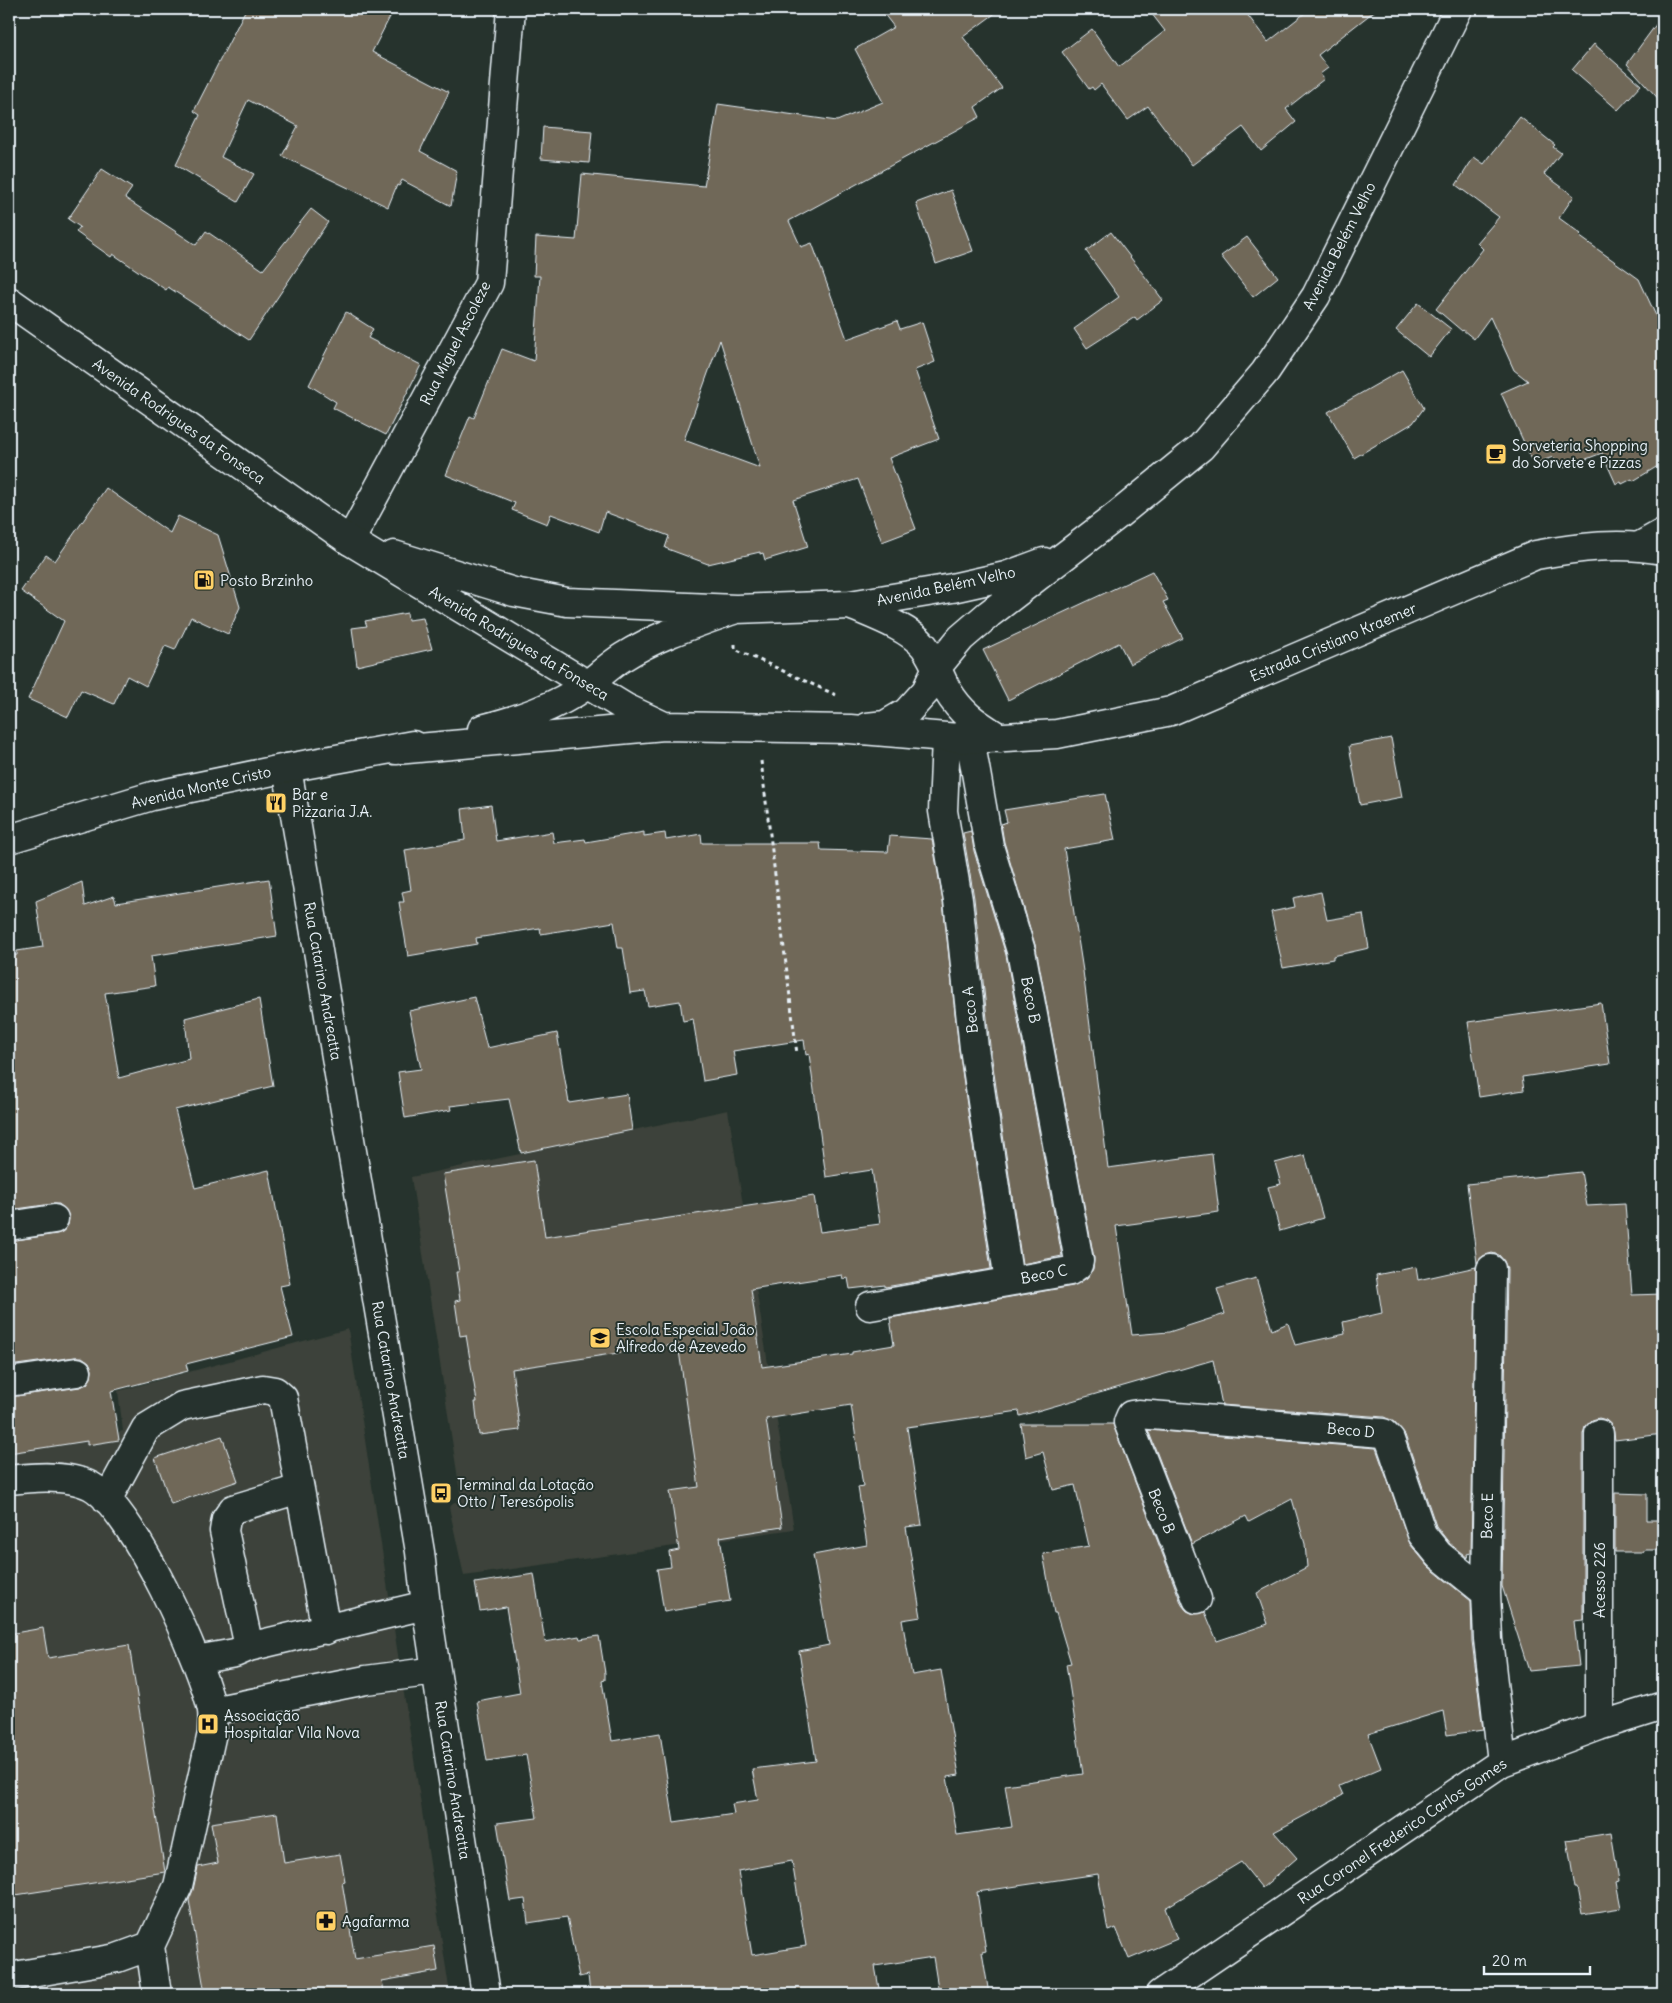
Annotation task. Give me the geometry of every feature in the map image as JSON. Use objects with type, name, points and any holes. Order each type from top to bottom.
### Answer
[{"type":"main road","name":"Rua Miguel Ascoleze","points":[[350,541],[489,283],[511,9]]},
{"type":"main road","name":"Avenida Belém Velho","points":[[850,729],[885,725],[907,712],[926,691],[937,668],[961,638],[1202,447],[1265,372],[1316,296],[1458,9]]},
{"type":"main road","name":"Avenida Rodrigues da Fonseca","points":[[9,300],[350,541],[626,708],[664,726]]},
{"type":"main road","name":"Avenida Rodrigues da Fonseca","points":[[350,541],[514,592],[558,600],[611,605],[736,609],[850,606]]},
{"type":"main road","name":"Estrada Cristiano Kraemer","points":[[850,729],[958,739],[1000,738],[1057,734],[1171,711],[1536,555],[1574,548],[1656,543]]},
{"type":"main road","name":"Avenida Belém Velho","points":[[850,606],[952,588],[1006,576],[1069,554]]},
{"type":"main road","points":[[850,606],[894,624],[923,645],[937,668],[947,690],[966,717],[1000,738]]},
{"type":"main road","name":"Avenida Monte Cristo","points":[[396,750],[520,719],[560,702],[589,684],[622,657],[651,642],[736,609]]},
{"type":"main road","name":"Avenida Monte Cristo","points":[[9,839],[152,796],[287,768],[396,750],[664,726],[850,729]]},
{"type":"main road","name":"Beco B","points":[[958,739],[988,846],[1021,951],[1079,1256],[1078,1265]]},
{"type":"main road","name":"Beco A","points":[[958,739],[943,812],[958,900],[974,1048],[1008,1281]]},
{"type":"main road","name":"Rua Catarino Andreatta","points":[[287,768],[420,1552],[426,1605],[486,1994]]},
{"type":"main road","points":[[9,1226],[54,1219]]},
{"type":"main road","name":"Beco C","points":[[1008,1281],[1070,1271],[1078,1265]]},
{"type":"main road","name":"Beco E","points":[[1491,1269],[1486,1593],[1488,1639],[1502,1762]]},
{"type":"main road","points":[[870,1306],[1008,1281]]},
{"type":"main road","points":[[9,1382],[77,1372]]},
{"type":"main road","points":[[107,1500],[146,1428],[182,1406],[263,1389],[275,1391],[283,1398],[326,1630]]},
{"type":"main road","name":"Beco D","points":[[1128,1422],[1131,1415],[1138,1414],[1383,1433],[1390,1440],[1422,1534],[1439,1555],[1486,1593]]},
{"type":"main road","name":"Beco B","points":[[1128,1422],[1197,1599]]},
{"type":"main road","name":"Acesso 226","points":[[1599,1434],[1599,1726]]},
{"type":"main road","points":[[9,1480],[72,1478],[92,1486],[107,1500],[136,1538],[161,1584],[196,1660],[212,1711],[212,1733],[209,1750],[178,1886],[150,1946],[157,1994]]},
{"type":"main road","points":[[249,1647],[224,1531],[226,1519],[233,1509],[299,1488]]},
{"type":"main road","points":[[196,1660],[235,1653],[249,1647],[426,1605]]},
{"type":"main road","points":[[212,1711],[366,1680],[436,1671]]},
{"type":"main road","name":"Rua Coronel Frederico Carlos Gomes","points":[[1160,1994],[1502,1762],[1599,1726],[1663,1706]]},
{"type":"main road","points":[[9,1977],[117,1958],[150,1946]]},
{"type":"path","points":[[736,609],[734,649],[850,701],[850,729]]},
{"type":"path","points":[[757,728],[797,1054]]},
{"type":"shaded area","name":"Escola Especial João Alfredo de Azevedo","points":[[728,1110],[794,1529],[464,1576],[449,1507],[461,1498],[411,1177]]},
{"type":"shaded area","name":"Associação Hospitalar Vila Nova","points":[[348,1329],[450,1994],[9,1994],[9,1453],[123,1431],[118,1391]]},
{"type":"building","points":[[246,9],[394,9],[372,52],[449,92],[420,151],[457,171],[451,206],[402,180],[399,186],[397,185],[388,207],[282,156],[298,126],[248,100],[221,157],[254,174],[238,202],[176,165],[200,115],[194,111]]},
{"type":"building","points":[[880,9],[1001,9],[963,37],[1002,88],[975,107],[980,117],[789,221],[801,247],[812,243],[847,339],[897,321],[900,329],[922,322],[935,362],[915,370],[939,439],[889,458],[916,529],[882,542],[858,479],[793,500],[808,547],[765,560],[763,553],[760,554],[760,552],[708,564],[665,548],[669,536],[605,512],[599,532],[551,514],[547,524],[512,510],[515,503],[446,475],[470,416],[474,418],[502,349],[534,361],[540,276],[534,276],[536,237],[576,240],[582,174],[704,186],[718,104],[837,121],[883,102],[855,49],[894,27]],"holes":[[[720,340],[760,468],[684,440]]]},
{"type":"building","points":[[1148,9],[1243,9],[1268,42],[1310,9],[1377,9],[1318,55],[1328,68],[1320,74],[1324,79],[1286,109],[1296,122],[1261,151],[1243,127],[1192,165],[1148,106],[1128,120],[1101,84],[1094,90],[1092,87],[1089,89],[1062,52],[1092,29],[1119,67],[1165,31]]},
{"type":"building","points":[[1663,15],[1663,104],[1627,64]]},
{"type":"building","points":[[1594,44],[1641,85],[1618,110],[1572,70]]},
{"type":"building","points":[[1520,117],[1555,145],[1553,147],[1561,153],[1544,174],[1574,196],[1559,218],[1581,234],[1579,236],[1639,279],[1663,331],[1663,463],[1633,481],[1632,479],[1622,484],[1621,482],[1616,484],[1602,453],[1563,468],[1561,461],[1557,464],[1553,457],[1534,464],[1501,393],[1528,381],[1514,370],[1490,317],[1474,339],[1436,309],[1483,249],[1477,243],[1499,217],[1456,185],[1474,157],[1484,164]]},
{"type":"building","points":[[543,127],[592,131],[589,163],[541,159]]},
{"type":"building","points":[[102,169],[132,188],[125,198],[196,245],[206,231],[263,270],[311,209],[328,222],[249,340],[168,287],[166,290],[113,254],[111,257],[76,232],[80,227],[68,219]]},
{"type":"building","points":[[951,190],[973,251],[936,264],[916,203]]},
{"type":"building","points":[[1111,232],[1163,300],[1137,320],[1135,317],[1087,348],[1074,329],[1119,297],[1086,251]]},
{"type":"building","points":[[1247,237],[1278,277],[1253,297],[1221,256]]},
{"type":"building","points":[[1418,303],[1451,329],[1429,357],[1396,330]]},
{"type":"building","points":[[346,312],[373,329],[368,338],[421,365],[386,435],[333,408],[336,402],[309,385]]},
{"type":"building","points":[[1402,370],[1424,408],[1413,423],[1354,458],[1328,412]]},
{"type":"building","points":[[106,488],[170,533],[178,516],[218,535],[240,607],[228,634],[191,617],[175,650],[165,646],[146,686],[127,676],[114,704],[81,690],[68,717],[28,699],[64,621],[21,591],[46,555],[55,561]]},
{"type":"building","points":[[1152,571],[1168,600],[1163,602],[1183,638],[1130,664],[1119,643],[1008,700],[983,650]]},
{"type":"building","points":[[407,613],[408,620],[423,618],[432,649],[357,666],[352,628],[367,626],[365,621]]},
{"type":"building","points":[[1391,738],[1402,797],[1360,805],[1349,746]]},
{"type":"building","points":[[1105,794],[1115,840],[1064,849],[1083,971],[1108,1168],[1212,1154],[1219,1212],[1116,1226],[1132,1335],[1169,1332],[1225,1314],[1217,1289],[1256,1278],[1272,1330],[1288,1323],[1295,1345],[1345,1334],[1343,1322],[1382,1313],[1376,1275],[1416,1267],[1418,1280],[1476,1267],[1471,1553],[1467,1554],[1468,1558],[1450,1544],[1436,1526],[1405,1435],[1394,1422],[1384,1417],[1222,1405],[1213,1360],[1020,1416],[1019,1411],[907,1427],[922,1525],[906,1527],[921,1617],[902,1620],[912,1675],[941,1670],[959,1775],[947,1777],[957,1835],[1012,1827],[1005,1785],[1083,1774],[1066,1664],[1071,1663],[1056,1613],[1054,1613],[1043,1554],[1089,1546],[1075,1485],[1053,1490],[1043,1452],[1026,1457],[1021,1424],[1113,1424],[1182,1605],[1187,1611],[1194,1614],[1205,1612],[1217,1641],[1268,1624],[1257,1593],[1307,1567],[1305,1544],[1292,1499],[1249,1522],[1246,1516],[1192,1544],[1148,1430],[1376,1448],[1410,1544],[1429,1567],[1471,1601],[1472,1641],[1483,1730],[1447,1735],[1443,1711],[1368,1734],[1381,1768],[1339,1786],[1343,1795],[1274,1832],[1297,1858],[1262,1888],[1241,1862],[1165,1908],[1177,1939],[1129,1959],[1116,1928],[1108,1931],[1098,1874],[977,1892],[986,1951],[982,1952],[989,1994],[939,1994],[933,1957],[875,1966],[880,1994],[590,1994],[588,1975],[579,1977],[567,1917],[528,1923],[525,1899],[510,1901],[497,1823],[537,1818],[526,1755],[487,1761],[477,1701],[520,1693],[506,1607],[480,1611],[475,1583],[534,1574],[545,1642],[579,1636],[580,1639],[599,1636],[605,1673],[605,1680],[602,1681],[612,1741],[660,1733],[674,1823],[734,1814],[732,1804],[758,1800],[752,1769],[816,1761],[799,1651],[829,1645],[813,1555],[867,1545],[858,1487],[863,1486],[851,1405],[766,1419],[782,1527],[720,1537],[730,1601],[664,1612],[657,1569],[671,1567],[669,1552],[679,1550],[670,1491],[699,1487],[678,1344],[512,1369],[520,1430],[479,1435],[475,1402],[477,1402],[466,1335],[460,1336],[455,1301],[460,1300],[456,1272],[459,1272],[443,1174],[534,1160],[545,1237],[814,1196],[820,1232],[880,1224],[872,1170],[826,1177],[809,1054],[806,1055],[804,1040],[733,1051],[737,1075],[703,1081],[693,1019],[683,1021],[680,1001],[648,1006],[645,991],[630,993],[623,948],[618,948],[614,922],[541,934],[540,928],[476,938],[477,944],[408,956],[399,902],[404,902],[402,892],[411,890],[405,850],[465,840],[462,809],[491,805],[496,841],[552,832],[554,843],[585,839],[586,842],[644,832],[644,836],[665,833],[666,840],[701,834],[702,843],[820,843],[821,850],[888,852],[890,836],[932,839],[943,902],[959,1050],[991,1269],[885,1287],[885,1285],[850,1289],[848,1278],[843,1279],[842,1275],[751,1289],[762,1367],[852,1354],[852,1352],[894,1345],[890,1318],[1073,1286],[1087,1278],[1093,1269],[1094,1258],[1036,948],[1004,842],[1001,824],[1007,822],[1004,810]],"holes":[[[792,1861],[806,1946],[752,1955],[738,1871]]]},
{"type":"building","points":[[971,831],[974,851],[1006,955],[1062,1256],[1022,1264],[990,1046],[974,898],[963,833]]},
{"type":"building","points":[[269,879],[277,936],[151,956],[155,986],[105,993],[119,1078],[189,1059],[185,1018],[259,999],[273,1086],[175,1110],[195,1188],[269,1170],[290,1284],[280,1286],[293,1337],[186,1364],[188,1371],[111,1391],[119,1440],[87,1445],[87,1441],[9,1453],[9,1397],[80,1387],[87,1384],[91,1378],[92,1370],[89,1362],[82,1357],[9,1366],[9,1241],[57,1234],[68,1225],[69,1217],[66,1210],[59,1204],[9,1210],[9,956],[17,955],[17,951],[43,947],[36,901],[82,882],[85,906],[114,896],[116,903]]},
{"type":"building","points":[[1321,892],[1327,920],[1363,914],[1369,948],[1333,956],[1333,959],[1283,968],[1271,912],[1295,907],[1293,898]]},
{"type":"building","points":[[474,997],[487,1048],[557,1033],[569,1103],[627,1094],[632,1130],[521,1153],[509,1099],[450,1106],[451,1110],[405,1118],[398,1072],[421,1069],[409,1011]]},
{"type":"building","points":[[1601,1003],[1610,1064],[1522,1077],[1524,1090],[1479,1097],[1468,1022]]},
{"type":"building","points":[[1305,1155],[1323,1218],[1280,1231],[1268,1187],[1281,1184],[1275,1163]]},
{"type":"building","points":[[1581,1172],[1587,1206],[1625,1204],[1632,1295],[1663,1294],[1663,1434],[1615,1440],[1613,1427],[1606,1420],[1599,1418],[1592,1420],[1585,1427],[1583,1434],[1583,1620],[1574,1621],[1579,1666],[1529,1671],[1502,1586],[1507,1269],[1499,1255],[1492,1253],[1483,1256],[1477,1263],[1467,1184]]},
{"type":"building","points":[[222,1436],[238,1481],[171,1504],[155,1458]]},
{"type":"building","points":[[1615,1493],[1647,1494],[1647,1520],[1663,1520],[1663,1550],[1615,1552]]},
{"type":"building","points":[[43,1628],[48,1658],[129,1645],[165,1872],[9,1896],[9,1634]]},
{"type":"building","points":[[277,1813],[284,1863],[340,1854],[345,1881],[342,1882],[355,1959],[434,1946],[438,1971],[382,1981],[384,1991],[366,1994],[205,1994],[189,1900],[198,1867],[218,1863],[211,1823]]},
{"type":"building","points":[[1611,1833],[1619,1881],[1616,1882],[1621,1908],[1582,1914],[1577,1888],[1575,1888],[1567,1840]]},
{"type":"place","name":"Sorveteria Shopping do Sorvete e Pizzas","points":[[1496,454]]},
{"type":"place","name":"Posto Brzinho","points":[[204,580]]},
{"type":"place","name":"Bar e Pizzaria J.A.","points":[[276,803]]},
{"type":"place","name":"Escola Especial João Alfredo de Azevedo","points":[[600,1338]]},
{"type":"place","name":"Terminal da Lotação Otto / Teresópolis","points":[[441,1493]]},
{"type":"place","name":"Associação Hospitalar Vila Nova","points":[[208,1724]]},
{"type":"place","name":"Agafarma","points":[[326,1921]]}]
